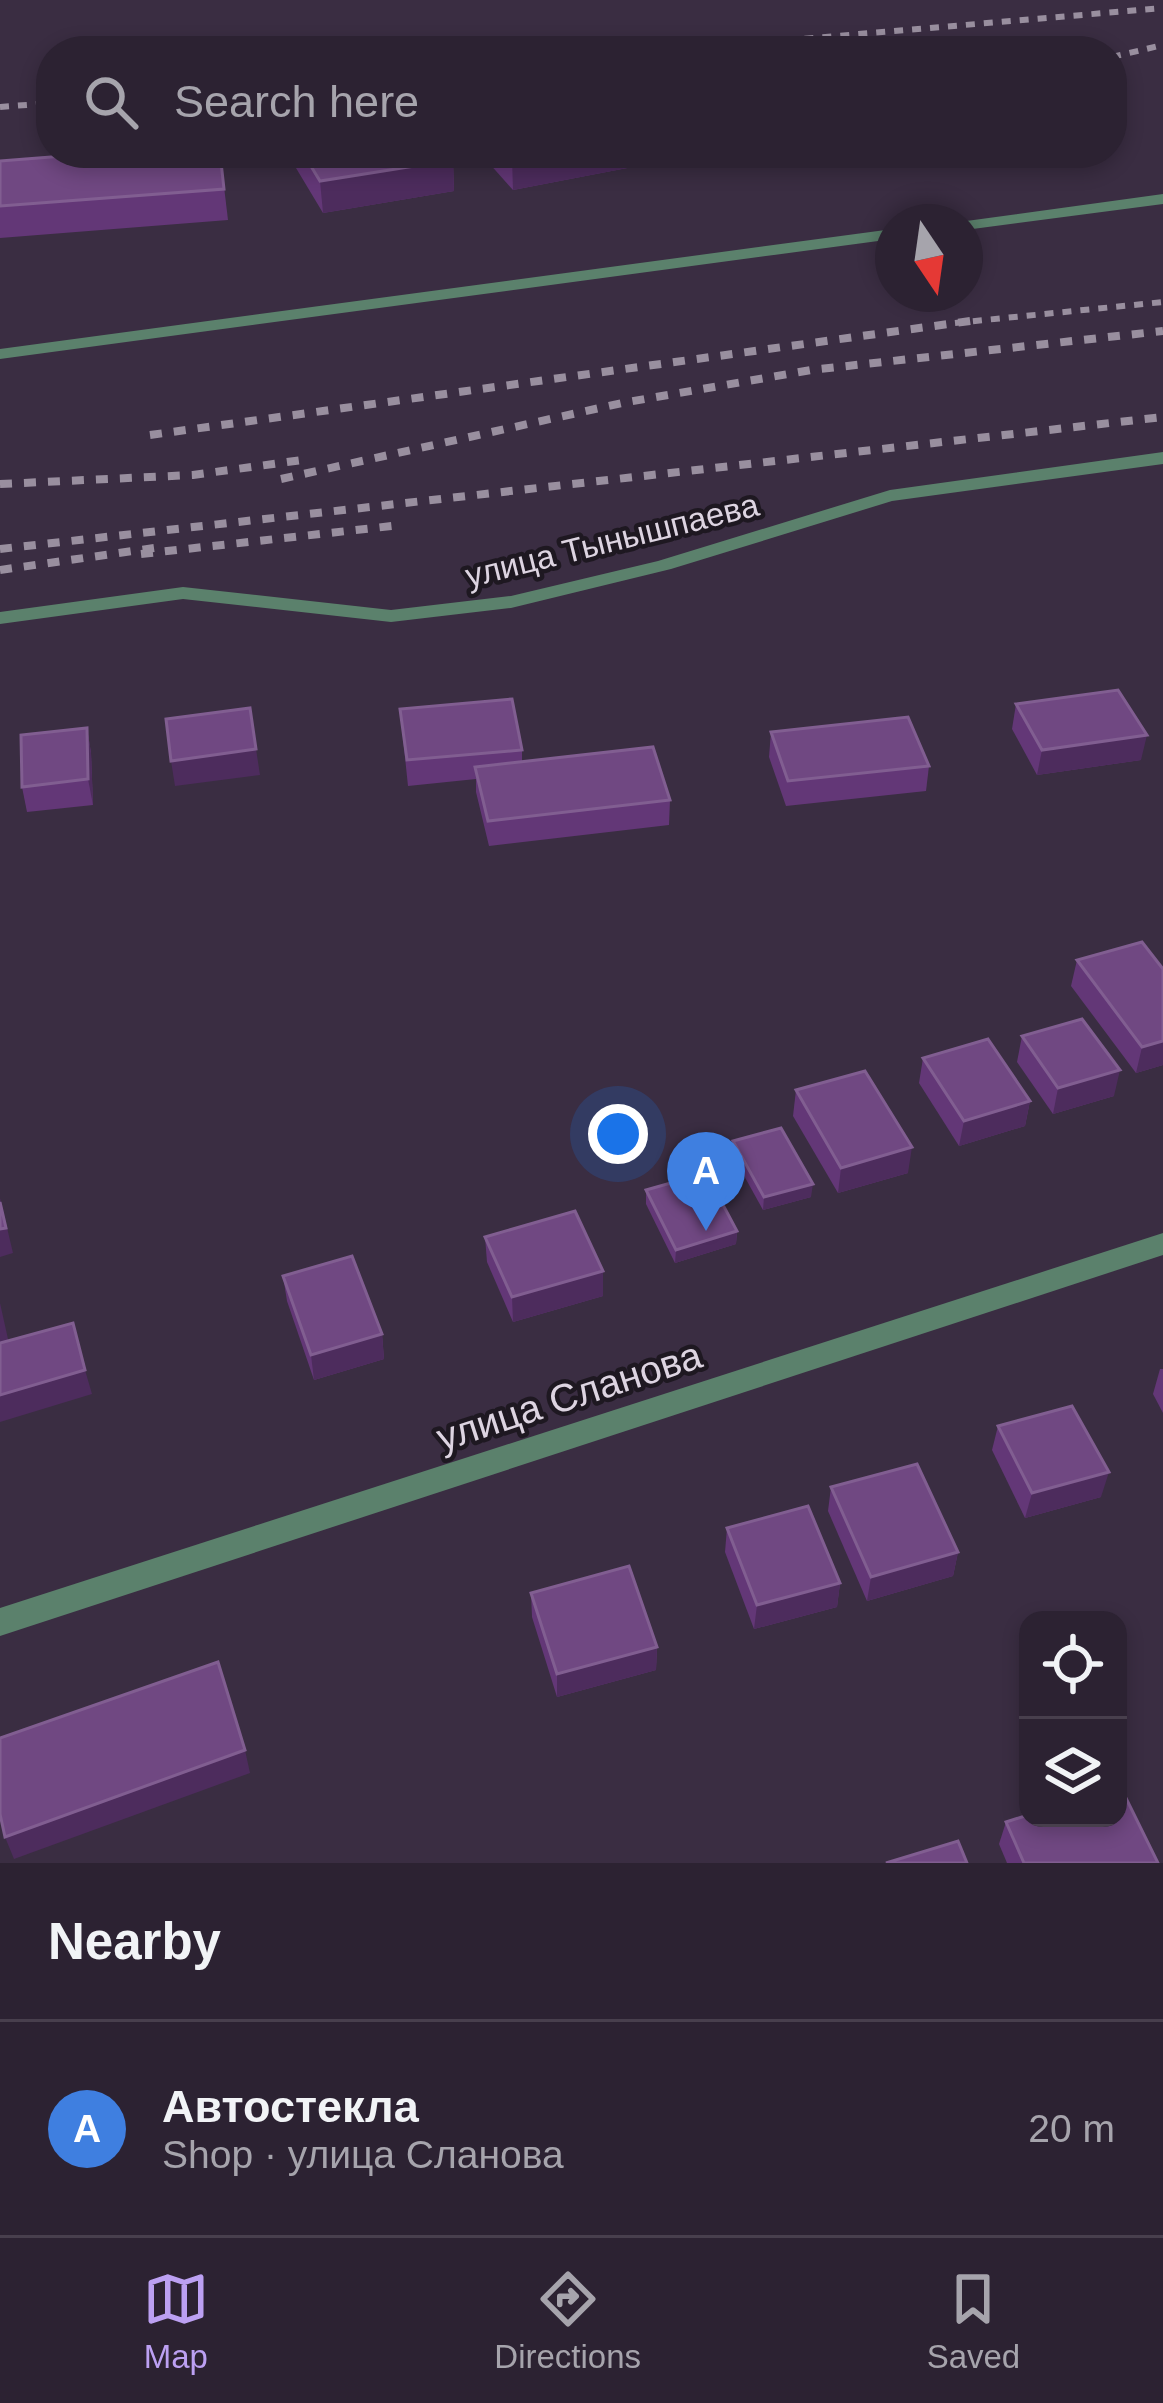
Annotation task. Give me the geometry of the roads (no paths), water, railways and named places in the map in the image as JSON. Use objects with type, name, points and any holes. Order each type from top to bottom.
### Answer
[{"type":"street","points":[[983,223],[1163,199]]},
{"type":"street","points":[[0,354],[875,237]]},
{"type":"street","name":"улица Тынышпаева","points":[[0,618],[183,593],[391,616],[511,602],[664,565],[890,496],[1163,458]]},
{"type":"street","name":"улица Сланова","points":[[0,1622],[1163,1244]]},
{"type":"railway","points":[[836,36],[1163,8]]},
{"type":"railway","points":[[1127,53],[1163,45]]},
{"type":"railway","points":[[0,107],[36,104]]},
{"type":"railway","points":[[957,323],[1163,302]]},
{"type":"railway","points":[[957,323],[977,320]]},
{"type":"railway","points":[[150,435],[957,323]]},
{"type":"railway","points":[[281,479],[622,403],[811,370],[1163,331]]},
{"type":"railway","points":[[0,549],[1163,417]]},
{"type":"railway","points":[[0,484],[193,475],[302,460]]},
{"type":"railway","points":[[141,554],[392,526]]},
{"type":"railway","points":[[0,570],[154,548]]},
{"type":"place","name":"Автостекла","points":[[706,1231]]}]
